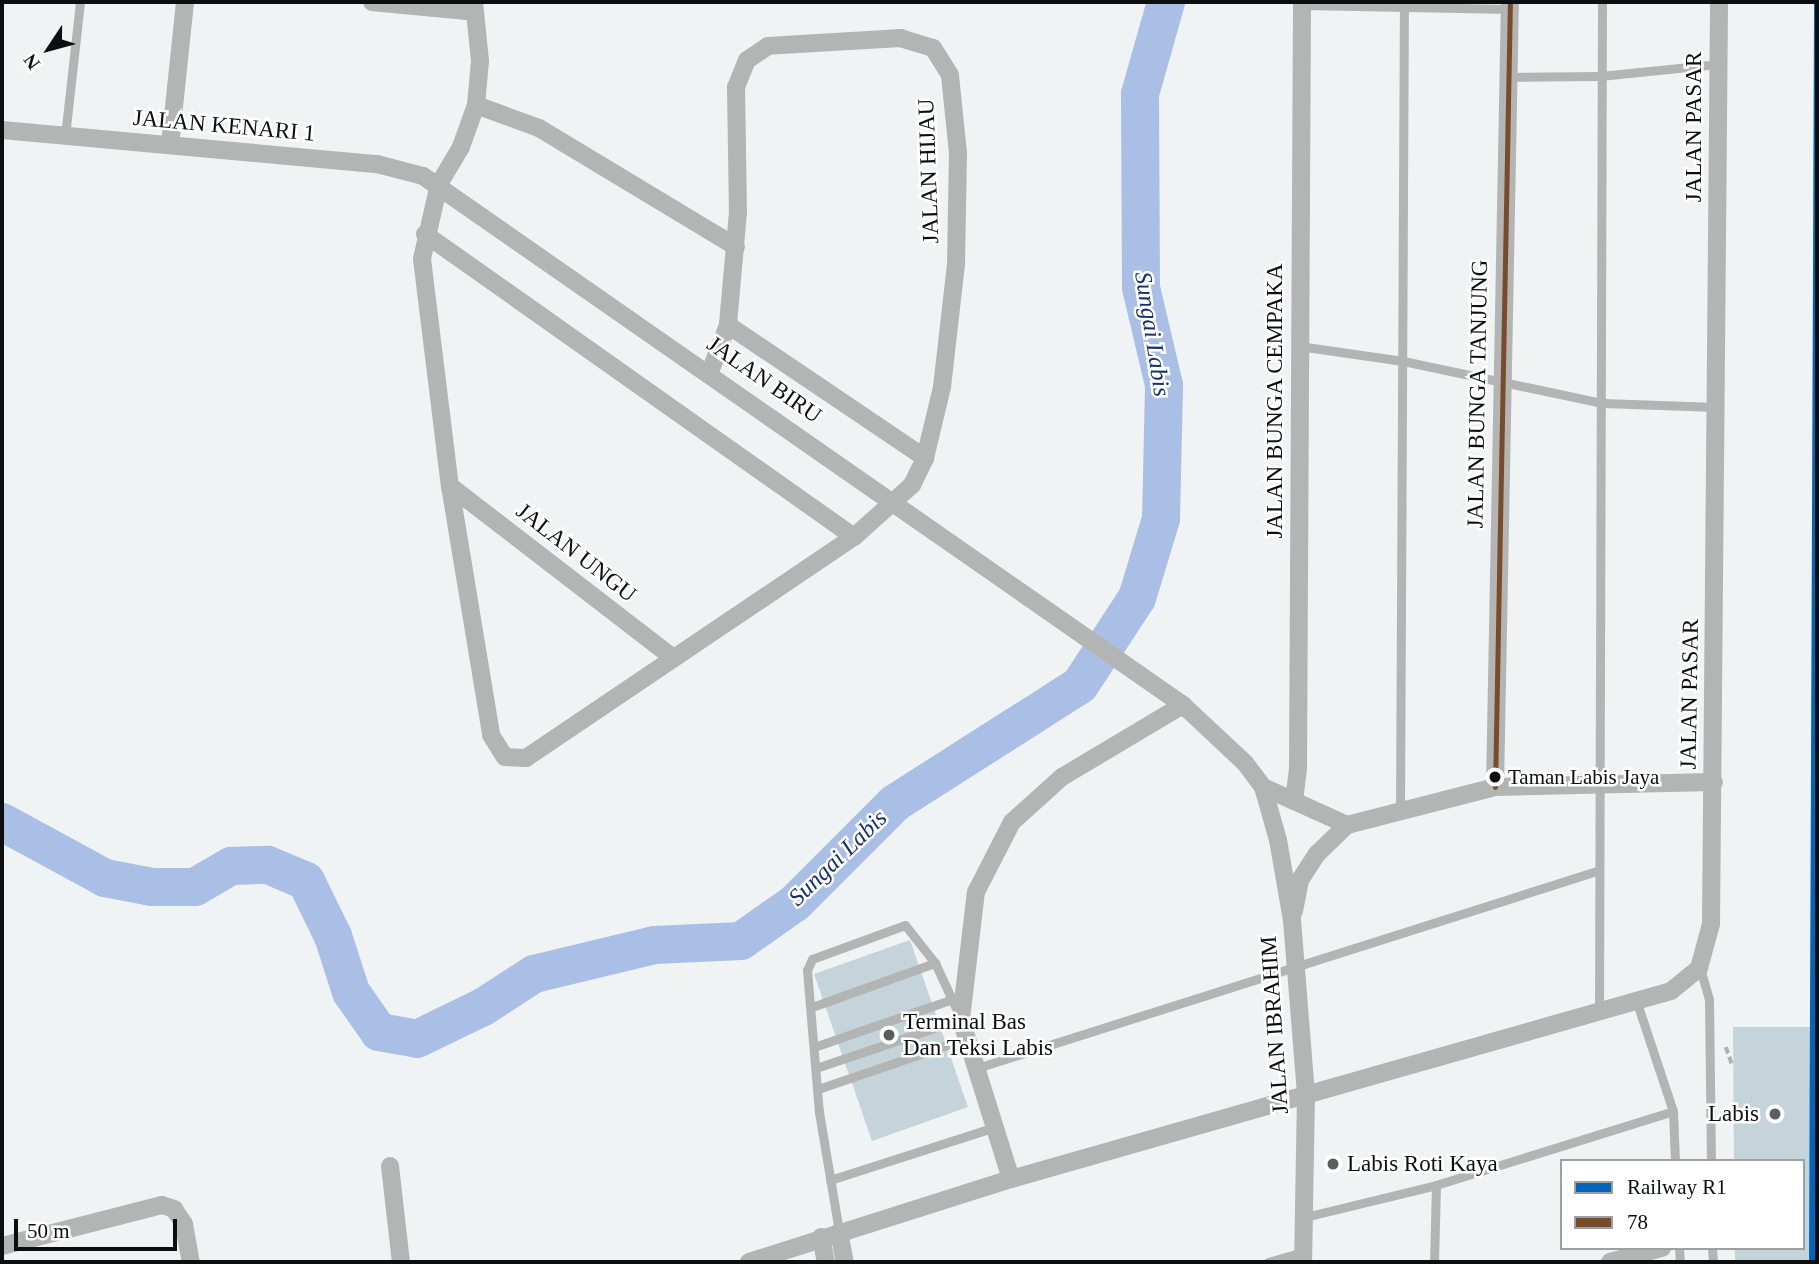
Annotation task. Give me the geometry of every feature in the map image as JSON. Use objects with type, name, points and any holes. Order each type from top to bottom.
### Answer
[{"type":"street","points":[[170,145],[185,2]]},
{"type":"street","points":[[372,2],[474,7],[480,61],[476,105],[461,147],[439,184],[425,234],[422,259],[431,351],[450,486]]},
{"type":"street","name":"JALAN PASAR","points":[[1699,968],[1711,924],[1714,782],[1719,2]]},
{"type":"street","name":"JALAN BUNGA CEMPAKA","points":[[1294,801],[1298,768],[1302,3]]},
{"type":"street","name":"JALAN BUNGA TANJUNG","points":[[1494,787],[1510,5]]},
{"type":"street","name":"JALAN HIJAU","points":[[450,486],[491,735],[505,757],[526,758],[854,537],[896,504],[925,458],[948,350],[957,251],[958,153],[950,75],[933,48],[901,38],[768,46],[747,60],[736,87],[736,247],[728,325],[710,372]]},
{"type":"street","points":[[476,105],[539,128],[736,247]]},
{"type":"street","name":"JALAN KENARI 1","points":[[2,130],[377,164],[439,184]]},
{"type":"street","name":"JALAN BIRU","points":[[439,184],[1183,705]]},
{"type":"street","points":[[425,234],[854,537]]},
{"type":"street","points":[[728,325],[925,458]]},
{"type":"street","name":"JALAN UNGU","points":[[450,486],[673,658]]},
{"type":"street","points":[[1011,1179],[961,1019],[976,892],[1012,822],[1062,777],[1183,705],[1245,763],[1263,787],[1348,825]]},
{"type":"street","points":[[1292,920],[1300,880],[1317,855],[1348,825],[1494,787],[1714,782]]},
{"type":"street","name":"JALAN IBRAHIM","points":[[1263,787],[1292,920],[1306,1095],[1303,1257]]},
{"type":"street","points":[[749,1262],[1011,1179],[1671,991],[1699,968]]},
{"type":"street","points":[[390,1166],[401,1262]]},
{"type":"street","points":[[2,1246],[162,1205],[174,1209],[184,1224],[191,1262]]},
{"type":"street","points":[[839,1232],[845,1262]]},
{"type":"street","points":[[821,1237],[826,1262]]},
{"type":"street","points":[[1610,1262],[1655,1250]]},
{"type":"lane","points":[[65,136],[80,2]]},
{"type":"lane","points":[[1598,1010],[1597,783],[1603,403],[1600,76],[1602,2]]},
{"type":"lane","points":[[1302,3],[1510,5]]},
{"type":"lane","points":[[1400,810],[1403,361],[1400,149],[1404,6]]},
{"type":"lane","points":[[1509,77],[1600,76],[1719,64]]},
{"type":"lane","points":[[1299,346],[1403,361],[1603,403],[1717,407]]},
{"type":"lane","points":[[977,1068],[1296,970],[1597,871]]},
{"type":"lane","points":[[816,1068],[961,1019],[935,963],[905,925],[812,959],[807,970],[812,1007],[814,1047],[816,1068],[818,1089],[839,1232]]},
{"type":"lane","points":[[812,1007],[935,963]]},
{"type":"lane","points":[[1699,968],[1709,999],[1711,1159]]},
{"type":"lane","points":[[814,1047],[953,999]]},
{"type":"lane","points":[[1636,1000],[1673,1111],[1675,1159]]},
{"type":"lane","points":[[818,1089],[967,1038]]},
{"type":"lane","points":[[1305,1217],[1436,1185],[1673,1111]]},
{"type":"lane","points":[[830,1180],[995,1127]]},
{"type":"lane","points":[[1434,1262],[1436,1185]]},
{"type":"lane","points":[[1268,1262],[1303,1257]]},
{"type":"building","name":"Terminal Bas Dan Teksi Labis","points":[[910,940],[968,1107],[872,1141],[814,974]]},
{"type":"building","name":"Labis","points":[[1733,1027],[1817,1027],[1817,1262],[1735,1262],[1735,1250],[1805,1250],[1805,1159],[1734,1159]]},
{"type":"waterway","name":"Sungai Labis","points":[[2,822],[105,878],[152,887],[195,887],[231,866],[268,865],[306,881],[333,936],[351,992],[379,1032],[417,1039],[483,1007],[534,974],[655,945],[741,941],[795,903],[895,803],[1080,685],[1137,598],[1161,519],[1164,385],[1141,288],[1140,94],[1166,2]]},
{"type":"rail line","name":"R1","points":[[1812,1262],[1817,2]]},
{"type":"transit line","name":"78","points":[[1495,787],[1510,2]]},
{"type":"place","name":"Taman Labis Jaya","points":[[1495,777]]},
{"type":"place","name":"Terminal Bas Dan Teksi Labis","points":[[889,1035]]},
{"type":"place","name":"Labis","points":[[1775,1114]]},
{"type":"place","name":"Labis Roti Kaya","points":[[1333,1164]]}]
